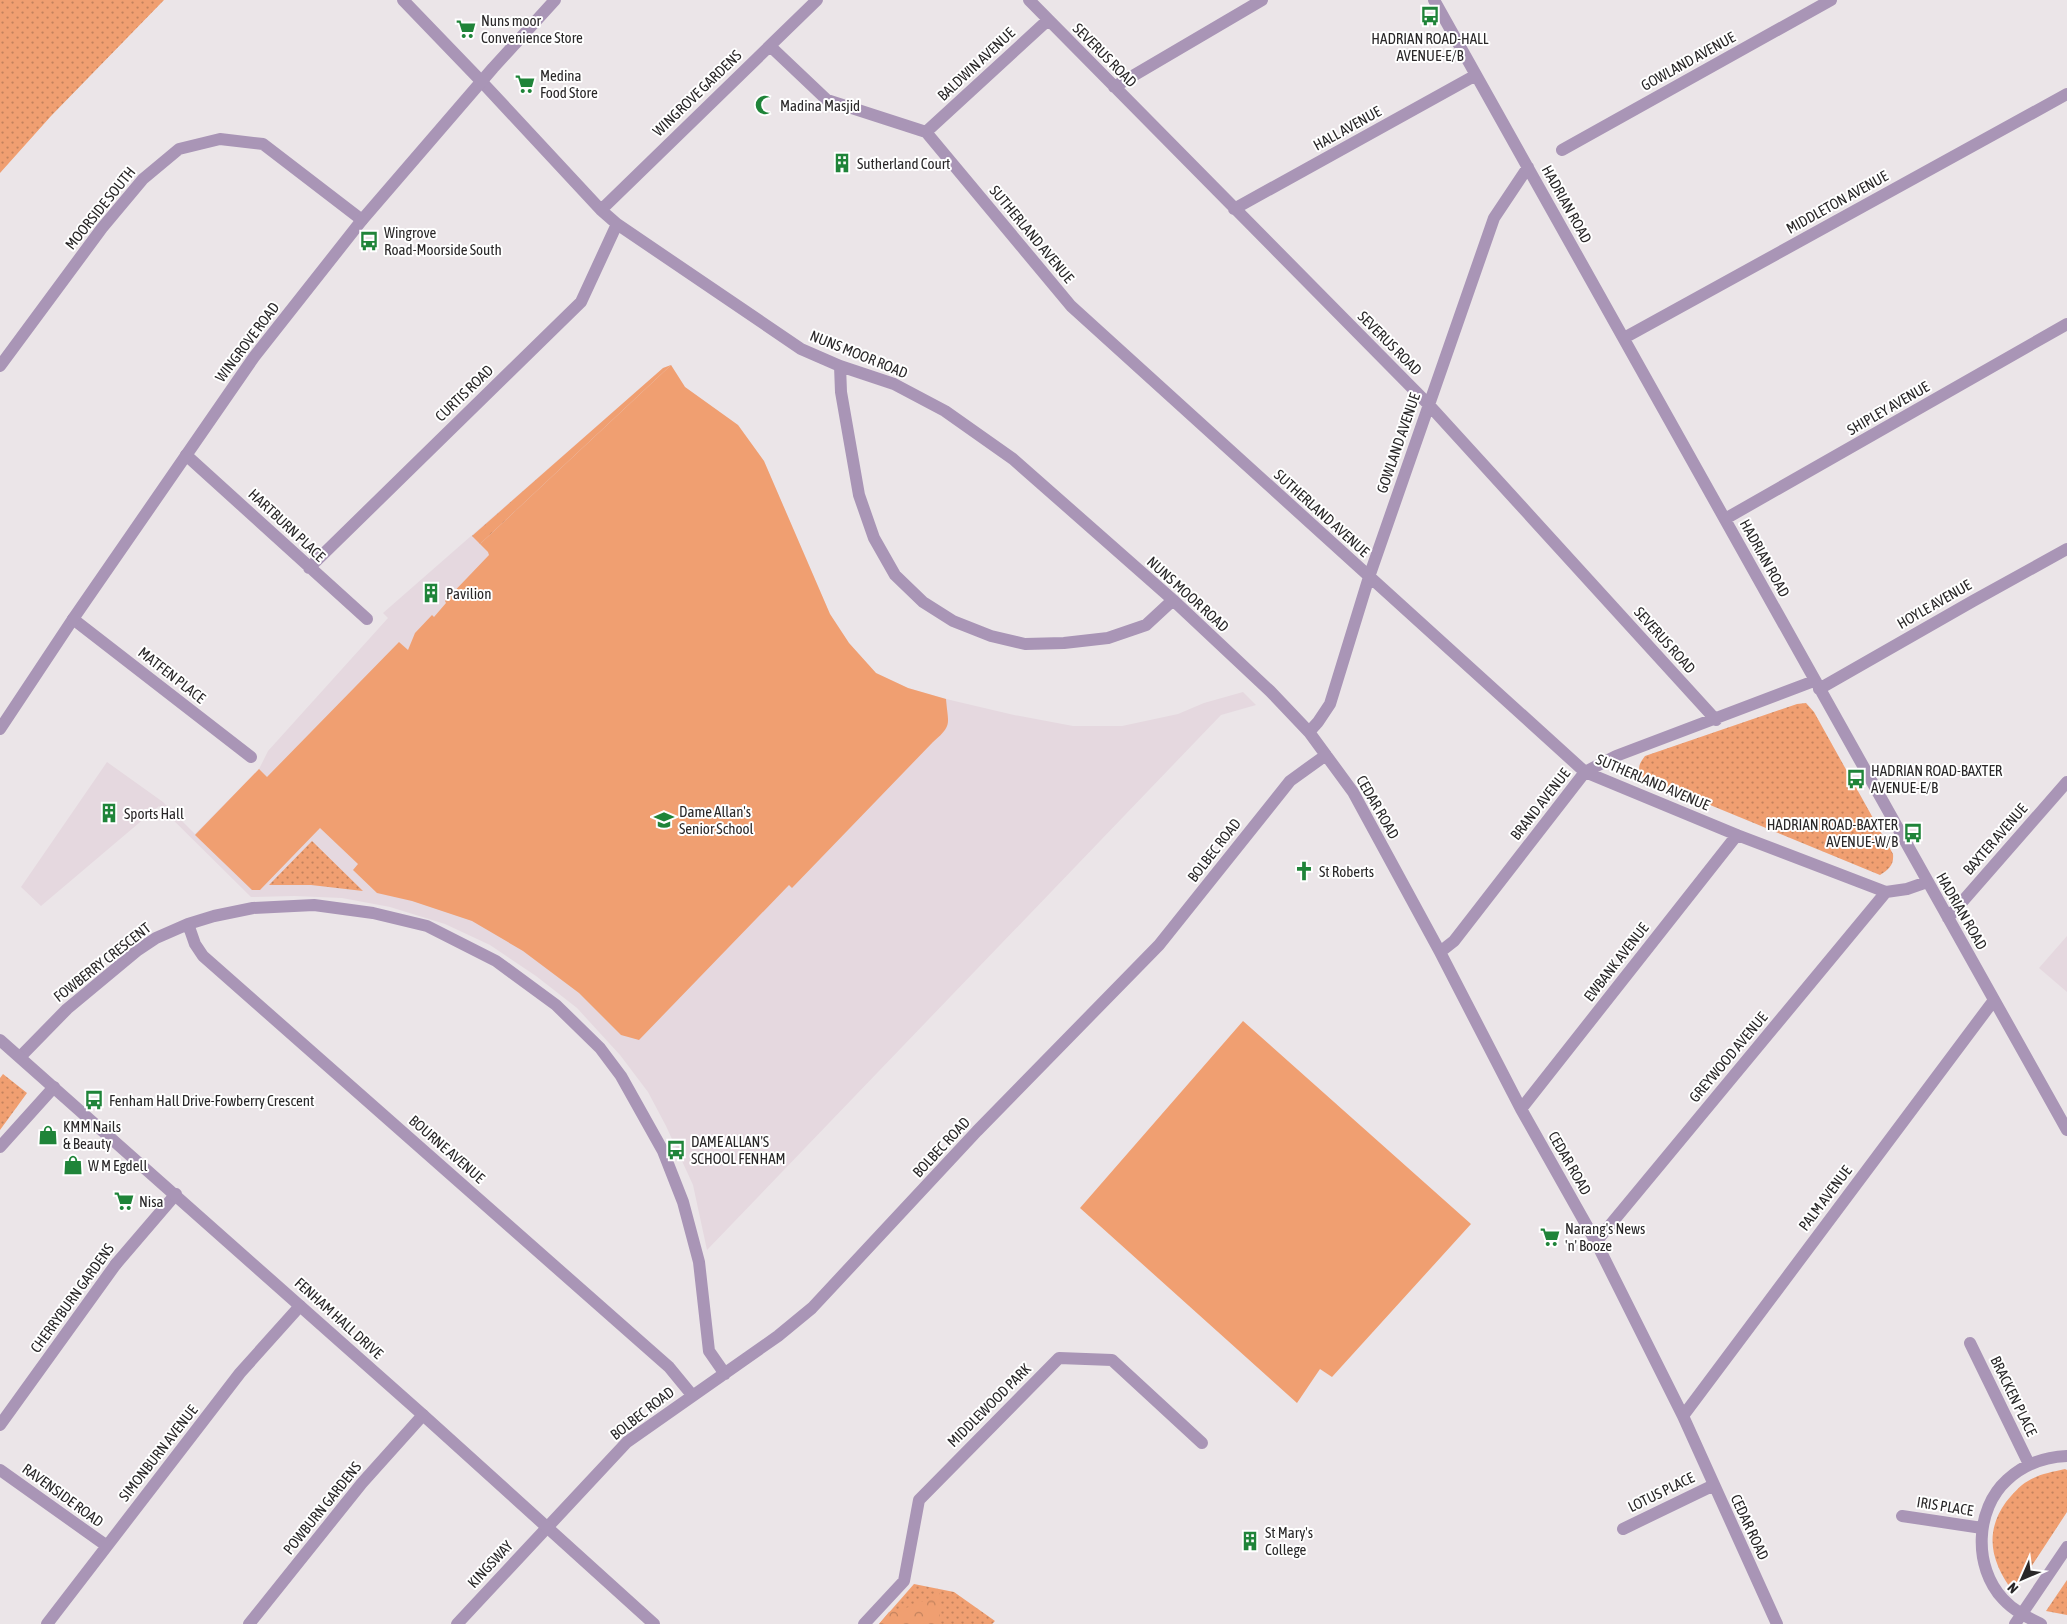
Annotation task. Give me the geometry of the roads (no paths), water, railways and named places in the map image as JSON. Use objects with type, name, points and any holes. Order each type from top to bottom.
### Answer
[{"type":"street","name":"NUNS MOOR ROAD","points":[[403,0],[601,210],[617,224],[801,349],[840,366],[894,384],[945,411],[1013,459],[1172,600],[1270,692],[1309,732]]},
{"type":"street","name":"WINGROVE ROAD","points":[[0,729],[73,619],[254,357],[362,220],[481,81],[554,0]]},
{"type":"street","name":"WINGROVE GARDENS","points":[[601,210],[817,0]]},
{"type":"street","name":"SEVERUS ROAD","points":[[1029,0],[1429,405],[1716,720]]},
{"type":"street","points":[[1114,87],[1262,0]]},
{"type":"street","name":"HADRIAN ROAD","points":[[1434,0],[1816,685],[2067,1130]]},
{"type":"street","name":"GOWLAND AVENUE","points":[[1562,150],[1831,0]]},
{"type":"street","name":"BALDWIN AVENUE","points":[[926,132],[1048,20]]},
{"type":"street","points":[[770,46],[827,100],[926,132]]},
{"type":"street","name":"HALL AVENUE","points":[[1234,209],[1476,75]]},
{"type":"street","name":"MIDDLETON AVENUE","points":[[1624,338],[2067,94]]},
{"type":"street","name":"SUTHERLAND AVENUE","points":[[926,132],[1071,306],[1585,772],[1737,835],[1886,892]]},
{"type":"street","name":"MOORSIDE SOUTH","points":[[0,366],[102,228],[143,180],[179,149],[220,139],[263,144],[362,220]]},
{"type":"street","name":"GOWLAND AVENUE","points":[[1309,732],[1330,704],[1369,577],[1494,218],[1528,167]]},
{"type":"street","name":"CURTIS ROAD","points":[[309,568],[581,302],[617,224]]},
{"type":"street","name":"SHIPLEY AVENUE","points":[[1725,520],[2067,324]]},
{"type":"street","points":[[840,366],[840,392],[859,495],[874,538],[895,575],[923,602],[953,621],[991,636],[1025,644],[1064,643],[1108,638],[1146,625],[1172,600]]},
{"type":"street","name":"HARTBURN PLACE","points":[[186,455],[367,619]]},
{"type":"street","name":"HOYLE AVENUE","points":[[1816,685],[2067,550]]},
{"type":"street","name":"MATFEN PLACE","points":[[73,619],[251,757]]},
{"type":"street","name":"BRAND AVENUE","points":[[1440,952],[1454,940],[1585,772],[1616,756],[1816,685]]},
{"type":"street","name":"CEDAR ROAD","points":[[1309,732],[1353,792],[1440,952],[1521,1110],[1596,1242],[1682,1416],[1777,1624]]},
{"type":"street","name":"BOLBEC ROAD","points":[[547,1527],[627,1442],[778,1336],[812,1308],[977,1131],[1160,945],[1290,781],[1326,755]]},
{"type":"street","name":"BAXTER AVENUE","points":[[1948,918],[2067,782]]},
{"type":"street","name":"EWBANK AVENUE","points":[[1521,1110],[1737,835]]},
{"type":"street","points":[[1886,892],[1907,889],[1927,882]]},
{"type":"street","name":"GREYWOOD AVENUE","points":[[1596,1242],[1886,892]]},
{"type":"street","name":"FOWBERRY CRESCENT","points":[[20,1057],[67,1009],[138,950],[156,938],[188,924],[214,916],[254,908],[314,905],[373,913],[427,926],[496,962],[556,1005],[600,1048],[621,1076],[663,1151],[683,1202],[699,1262],[709,1351],[725,1374]]},
{"type":"street","name":"BOURNE AVENUE","points":[[188,924],[195,944],[203,956],[661,1360],[692,1395]]},
{"type":"street","name":"PALM AVENUE","points":[[1682,1416],[1994,1000]]},
{"type":"street","name":"FENHAM HALL DRIVE","points":[[0,1040],[176,1194],[654,1624]]},
{"type":"street","points":[[0,1147],[54,1087]]},
{"type":"street","name":"CHERRYBURN GARDENS","points":[[0,1425],[116,1264],[176,1194]]},
{"type":"street","name":"SIMONBURN AVENUE","points":[[47,1624],[240,1374],[300,1306]]},
{"type":"street","name":"BRACKEN PLACE","points":[[1970,1343],[2029,1464]]},
{"type":"street","name":"MIDDLEWOOD PARK","points":[[864,1624],[904,1581],[919,1500],[1059,1358],[1112,1360],[1202,1442]]},
{"type":"street","name":"POWBURN GARDENS","points":[[249,1624],[362,1483],[423,1415]]},
{"type":"street","points":[[2041,1624],[2018,1619],[1989,1577],[1982,1553],[1982,1528],[1991,1502],[2007,1480],[2029,1464],[2051,1457],[2067,1456]]},
{"type":"street","name":"RAVENSIDE ROAD","points":[[0,1470],[107,1546]]},
{"type":"street","name":"LOTUS PLACE","points":[[1623,1529],[1714,1485]]},
{"type":"street","name":"IRIS PLACE","points":[[1902,1516],[1982,1528]]},
{"type":"street","name":"KINGSWAY","points":[[457,1624],[547,1527]]},
{"type":"street","points":[[2018,1619],[2067,1547]]},
{"type":"place","name":"HADRIAN ROAD-HALL AVENUE-E/B","points":[[1430,16]]},
{"type":"place","name":"Nuns moor Convenience Store","points":[[466,29]]},
{"type":"place","name":"Medina Food Store","points":[[525,84]]},
{"type":"place","name":"Madina Masjid","points":[[765,105]]},
{"type":"place","name":"Sutherland Court","points":[[842,163]]},
{"type":"place","name":"Wingrove Road-Moorside South","points":[[369,241]]},
{"type":"place","name":"Pavilion","points":[[431,593]]},
{"type":"place","name":"HADRIAN ROAD-BAXTER AVENUE-E/B","points":[[1856,779]]},
{"type":"place","name":"Sports Hall","points":[[109,813]]},
{"type":"place","name":"Dame Allan's Senior School","points":[[664,820]]},
{"type":"place","name":"HADRIAN ROAD-BAXTER AVENUE-W/B","points":[[1913,833]]},
{"type":"place","name":"St Roberts","points":[[1304,871]]},
{"type":"place","name":"Fenham Hall Drive-Fowberry Crescent","points":[[94,1100]]},
{"type":"place","name":"KMM Nails & Beauty","points":[[48,1135]]},
{"type":"place","name":"DAME ALLAN'S SCHOOL FENHAM","points":[[676,1150]]},
{"type":"place","name":"W M Egdell","points":[[73,1165]]},
{"type":"place","name":"Nisa","points":[[124,1201]]},
{"type":"place","name":"Narang's News 'n' Booze","points":[[1550,1237]]},
{"type":"place","name":"St Mary's College","points":[[1250,1541]]}]
